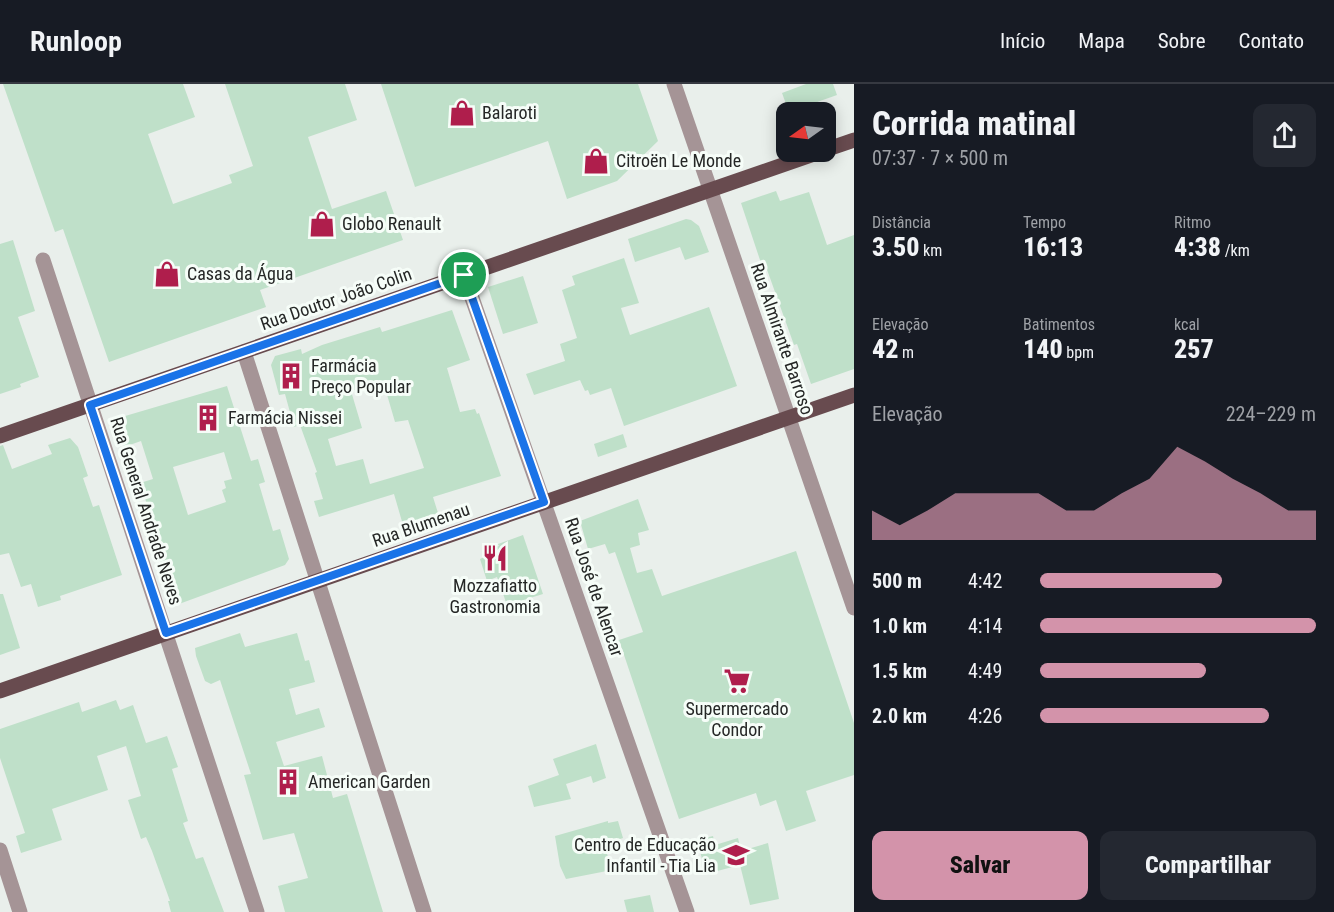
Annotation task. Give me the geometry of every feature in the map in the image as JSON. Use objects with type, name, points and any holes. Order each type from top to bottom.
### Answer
[{"type":"main road","points":[[836,146],[854,140]]},
{"type":"main road","name":"Rua Doutor João Colin","points":[[0,436],[791,162]]},
{"type":"main road","name":"Rua Blumenau","points":[[0,691],[854,395]]},
{"type":"street","name":"Rua Almirante Barroso","points":[[674,84],[854,608]]},
{"type":"street","name":"Rua General Andrade Neves","points":[[43,260],[258,912]]},
{"type":"street","name":"Rua José de Alencar","points":[[464,275],[687,912]]},
{"type":"street","points":[[244,352],[424,912]]},
{"type":"street","points":[[0,850],[20,912]]},
{"type":"building","points":[[3,84],[183,84],[195,117],[148,134],[173,204],[232,183],[229,175],[253,166],[225,84],[345,84],[357,120],[308,137],[332,209],[386,191],[403,240],[260,290],[266,307],[109,362],[63,229],[55,232]]},
{"type":"building","points":[[381,84],[638,84],[658,141],[617,181],[567,199],[548,141],[415,187]]},
{"type":"building","points":[[806,84],[833,84],[837,95],[817,102],[785,102],[782,93]]},
{"type":"building","points":[[776,191],[780,201],[809,192],[827,245],[854,235],[854,369],[811,384],[797,344],[794,345],[765,264],[762,266],[741,203]]},
{"type":"building","points":[[686,219],[699,226],[709,252],[685,260],[680,247],[635,262],[628,239]]},
{"type":"building","points":[[13,240],[35,311],[18,317],[39,377],[20,384],[21,387],[0,394],[0,244]]},
{"type":"building","points":[[624,258],[639,303],[621,308],[630,335],[709,307],[737,386],[624,426],[611,388],[590,395],[588,390],[585,391],[580,380],[534,395],[526,374],[565,361],[560,344],[577,338],[562,290],[575,285],[572,276]]},
{"type":"building","points":[[523,276],[538,323],[503,334],[488,287]]},
{"type":"building","points":[[452,310],[470,360],[447,368],[460,412],[475,409],[477,414],[479,413],[501,476],[433,497],[438,513],[403,525],[394,494],[319,517],[314,501],[323,499],[315,473],[317,472],[300,425],[294,427],[285,394],[279,395],[271,365],[275,356],[301,349],[302,354],[322,345],[380,327],[382,332]],"holes":[[[383,381],[395,422],[408,420],[424,468],[370,484],[363,459],[336,466],[328,439],[362,428],[351,391]]]},
{"type":"building","points":[[227,386],[251,461],[258,459],[265,482],[259,484],[273,531],[280,529],[289,559],[285,565],[179,604],[173,601],[149,527],[154,526],[140,483],[153,479],[141,441],[124,447],[115,419]],"holes":[[[224,452],[232,479],[224,481],[226,488],[222,490],[226,502],[188,515],[173,467]]]},
{"type":"building","points":[[623,434],[627,447],[598,457],[594,444]]},
{"type":"building","points":[[70,438],[78,447],[88,476],[83,478],[93,507],[99,505],[122,575],[60,596],[61,600],[38,607],[31,584],[21,587],[9,553],[0,555],[0,446],[3,445],[12,469],[52,454],[48,445]]},
{"type":"building","name":"Supermercado Condor","points":[[638,499],[649,530],[638,533],[640,545],[630,548],[637,573],[652,569],[662,596],[796,551],[854,723],[854,775],[806,791],[816,821],[786,831],[776,800],[760,806],[756,793],[679,819],[619,640],[643,632],[615,552],[609,554],[605,544],[588,549],[580,521]]},
{"type":"building","points":[[523,535],[543,594],[507,605],[497,577],[487,581],[480,559],[497,551],[495,547],[499,546],[498,544]]},
{"type":"building","points":[[0,594],[3,594],[20,648],[0,655]]},
{"type":"building","points":[[240,633],[245,647],[297,633],[305,661],[309,660],[315,682],[289,689],[296,715],[319,708],[325,727],[276,742],[284,766],[322,756],[333,798],[347,794],[383,912],[285,912],[278,886],[308,878],[294,833],[263,840],[244,775],[251,774],[220,680],[211,684],[205,681],[196,656],[195,648]]},
{"type":"building","points":[[116,700],[120,710],[133,705],[146,743],[167,736],[178,767],[172,769],[188,821],[183,823],[196,859],[203,857],[224,912],[171,912],[168,901],[170,901],[152,851],[146,837],[141,839],[128,800],[141,796],[126,746],[97,756],[108,790],[52,809],[62,840],[21,853],[16,836],[25,833],[0,758],[0,729],[79,702],[82,712]]},
{"type":"building","points":[[596,744],[606,778],[593,783],[591,776],[566,784],[571,799],[534,807],[528,786],[559,775],[553,759]]},
{"type":"building","points":[[608,821],[608,823],[618,821],[623,838],[604,844],[612,870],[566,879],[560,866],[555,836]]},
{"type":"building","points":[[713,836],[715,845],[738,838],[741,851],[768,843],[779,899],[750,905],[740,865],[706,874],[697,840]]},
{"type":"building","points":[[650,895],[654,912],[627,912],[624,900]]},
{"type":"place","name":"Balaroti","points":[[462,113]]},
{"type":"place","name":"Citroën Le Monde","points":[[596,161]]},
{"type":"place","name":"Globo Renault","points":[[322,224]]},
{"type":"place","name":"Casas da Água","points":[[167,274]]},
{"type":"place","name":"Farmácia Preço Popular","points":[[291,376]]},
{"type":"place","name":"Farmácia Nissei","points":[[208,418]]},
{"type":"place","name":"Mozzafiatto Gastronomia","points":[[495,558]]},
{"type":"place","name":"Supermercado Condor","points":[[737,681]]},
{"type":"place","name":"American Garden","points":[[288,782]]},
{"type":"place","name":"Centro de Educação Infantil - Tia Lia","points":[[736,855]]},
{"type":"route","points":[[464,275],[544,502],[166,633],[90,405],[464,275]]}]
